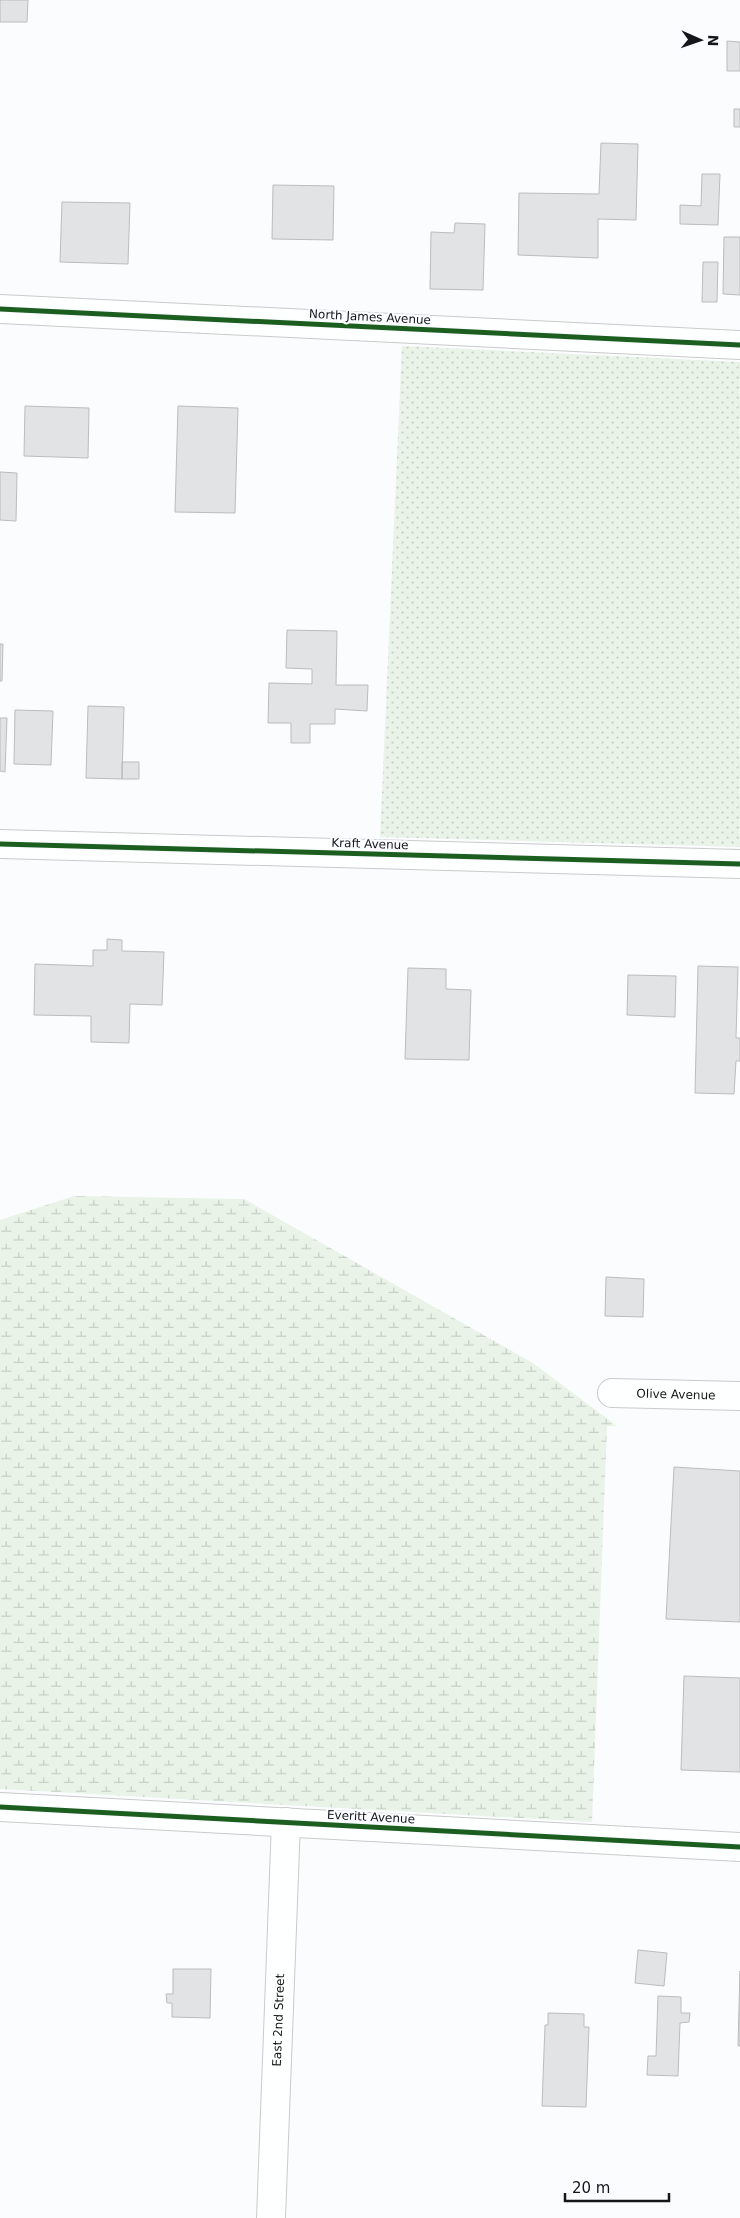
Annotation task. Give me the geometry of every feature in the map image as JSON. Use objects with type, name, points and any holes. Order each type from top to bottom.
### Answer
[{"type":"street","name":"North James Avenue","points":[[0,309],[740,345]]},
{"type":"street","name":"Kraft Avenue","points":[[0,844],[740,864]]},
{"type":"street","name":"Olive Avenue","points":[[612,1392],[740,1396]]},
{"type":"street","name":"Everitt Avenue","points":[[0,1807],[740,1847]]},
{"type":"street","name":"East 2nd Street","points":[[271,2218],[286,1822]]},
{"type":"green space","points":[[402,346],[740,362],[740,847],[380,837]]},
{"type":"green space","points":[[74,1196],[244,1199],[533,1363],[617,1426],[607,1426],[592,1822],[0,1789],[0,1220]]},
{"type":"building","points":[[0,0],[28,0],[27,22],[0,22]]},
{"type":"building","points":[[727,41],[740,42],[740,71],[727,71]]},
{"type":"building","points":[[734,109],[740,109],[740,127],[734,127]]},
{"type":"building","points":[[601,143],[638,144],[636,220],[598,219],[598,258],[518,255],[519,193],[599,194]]},
{"type":"building","points":[[702,174],[720,174],[718,225],[680,224],[680,205],[701,206]]},
{"type":"building","points":[[273,185],[334,186],[333,240],[272,239]]},
{"type":"building","points":[[62,202],[130,203],[128,264],[60,262]]},
{"type":"building","points":[[455,223],[485,224],[483,290],[430,289],[431,232],[454,233]]},
{"type":"building","points":[[724,237],[740,237],[740,295],[723,294]]},
{"type":"building","points":[[703,262],[718,262],[717,302],[702,302]]},
{"type":"building","points":[[25,406],[89,408],[88,458],[24,456]]},
{"type":"building","points":[[178,406],[238,408],[235,513],[175,512]]},
{"type":"building","points":[[0,472],[17,473],[16,521],[0,520]]},
{"type":"building","points":[[287,630],[337,631],[336,685],[368,685],[367,711],[335,709],[335,724],[310,724],[310,743],[291,743],[291,723],[268,723],[269,683],[312,684],[312,669],[286,668]]},
{"type":"building","points":[[0,644],[3,644],[2,681],[0,681]]},
{"type":"building","points":[[88,706],[124,707],[122,779],[86,778]]},
{"type":"building","points":[[15,710],[53,711],[51,765],[14,764]]},
{"type":"building","points":[[0,718],[7,718],[5,772],[0,771]]},
{"type":"building","points":[[122,762],[139,762],[139,779],[122,779]]},
{"type":"building","points":[[107,939],[122,940],[122,951],[164,952],[162,1005],[130,1004],[129,1043],[91,1042],[91,1016],[34,1015],[35,964],[93,966],[93,950],[107,950]]},
{"type":"building","points":[[698,966],[738,967],[736,1038],[740,1038],[740,1061],[736,1061],[734,1094],[695,1093]]},
{"type":"building","points":[[408,968],[446,969],[446,989],[471,990],[469,1060],[405,1059]]},
{"type":"building","points":[[628,975],[676,976],[675,1017],[627,1015]]},
{"type":"building","points":[[606,1277],[644,1279],[643,1317],[605,1316]]},
{"type":"building","points":[[674,1467],[740,1471],[740,1622],[666,1619]]},
{"type":"building","points":[[684,1676],[740,1678],[740,1772],[681,1770]]},
{"type":"building","points":[[638,1950],[667,1953],[664,1986],[635,1983]]},
{"type":"building","points":[[173,1969],[211,1969],[210,2018],[172,2017],[172,2003],[167,2003],[166,1994],[173,1994]]},
{"type":"building","points":[[740,1971],[740,2046],[738,2046]]},
{"type":"building","points":[[658,1996],[681,1997],[681,2013],[690,2013],[689,2022],[680,2023],[678,2076],[647,2075],[648,2056],[656,2056]]},
{"type":"building","points":[[548,2013],[584,2014],[584,2027],[589,2027],[586,2107],[542,2106],[545,2025],[548,2025]]},
{"type":"cycle path","points":[[0,309],[740,345]]},
{"type":"cycle path","points":[[0,844],[740,864]]},
{"type":"cycle path","points":[[0,1807],[740,1847]]}]
